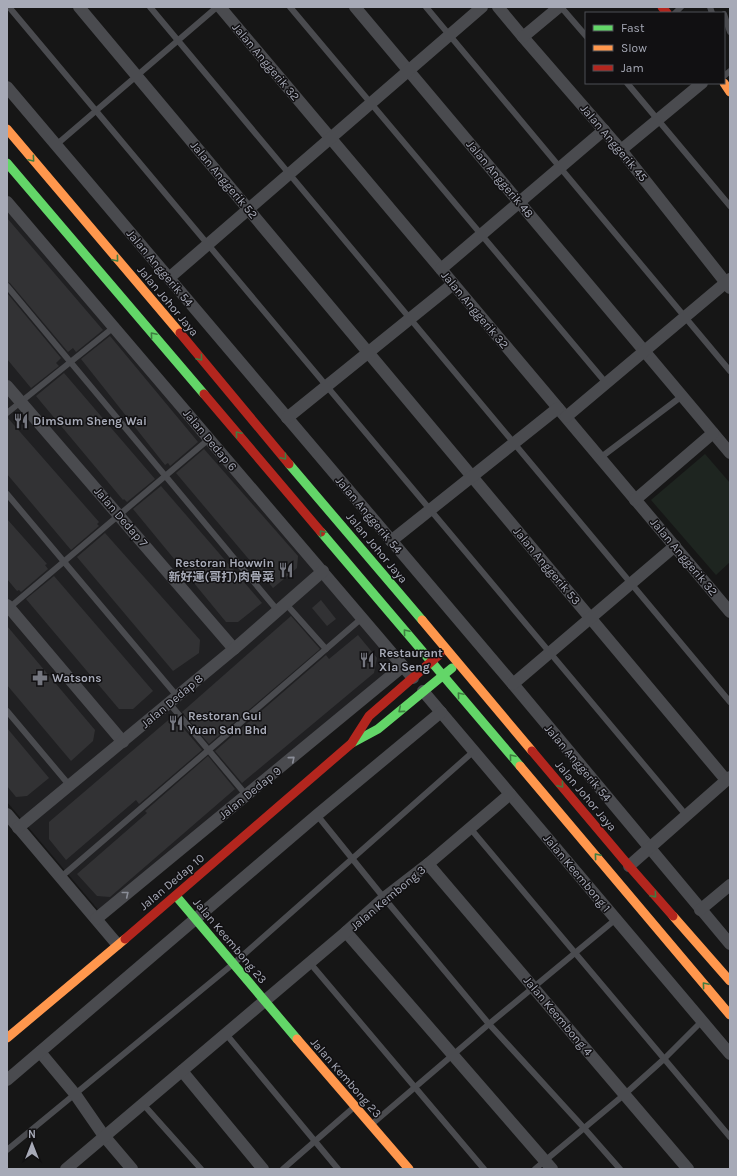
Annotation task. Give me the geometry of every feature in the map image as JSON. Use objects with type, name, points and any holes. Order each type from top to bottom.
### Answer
[{"type":"main road","name":"Jalan Johor Jaya","points":[[7,130],[629,866],[730,981]]},
{"type":"main road","points":[[7,164],[432,662],[730,1015]]},
{"type":"main road","name":"Jalan Dedap 10","points":[[351,744],[369,716],[446,649]]},
{"type":"main road","name":"Jalan Dedap 10","points":[[7,1038],[117,944],[176,896],[351,744],[378,729],[457,663]]},
{"type":"main road","name":"Jalan Keembong 23","points":[[176,896],[265,1001]]},
{"type":"main road","name":"Jalan Kembong 23","points":[[265,1001],[409,1169]]},
{"type":"street","name":"Jalan Anggerik 52","points":[[79,7],[368,352]]},
{"type":"street","name":"Jalan Anggerik 32","points":[[220,7],[730,612]]},
{"type":"street","name":"Jalan Anggerik 48","points":[[356,7],[730,453]]},
{"type":"street","points":[[169,278],[482,7]]},
{"type":"street","name":"Jalan Anggerik 45","points":[[498,7],[622,150],[729,283]]},
{"type":"street","points":[[523,37],[560,7]]},
{"type":"street","points":[[622,150],[701,84]]},
{"type":"street","name":"Jalan Anggerik 54","points":[[7,87],[730,944]]},
{"type":"street","points":[[440,268],[604,130]]},
{"type":"street","name":"Jalan Dedap 6","points":[[7,203],[413,678]]},
{"type":"street","points":[[391,541],[514,443],[606,383],[685,317],[729,283]]},
{"type":"street","points":[[287,418],[453,284]]},
{"type":"street","name":"Jalan Anggerik 53","points":[[368,352],[591,618],[728,778]]},
{"type":"street","name":"Jalan Dedap 7","points":[[7,386],[234,649]]},
{"type":"street","points":[[635,500],[713,433]]},
{"type":"street","points":[[512,684],[675,546]]},
{"type":"street","name":"Jalan Dedap 8","points":[[18,828],[234,649],[323,571]]},
{"type":"street","points":[[8,606],[123,742]]},
{"type":"street","name":"Jalan Dedap 9","points":[[96,919],[403,666]]},
{"type":"street","name":"Jalan Keembong 1","points":[[423,691],[730,1054]]},
{"type":"street","points":[[7,1080],[317,815],[441,712]]},
{"type":"street","points":[[629,866],[728,778]]},
{"type":"street","name":"Jalan Kembong 3","points":[[66,1169],[310,963],[384,898],[428,864],[510,794]]},
{"type":"street","points":[[7,814],[117,944]]},
{"type":"street","name":"Jalan Keembong 4","points":[[428,864],[688,1169]]},
{"type":"street","points":[[700,910],[730,885]]},
{"type":"street","points":[[346,932],[548,1165]]},
{"type":"street","points":[[40,1052],[75,1094],[104,1136],[132,1169]]},
{"type":"street","points":[[182,1071],[263,1169]]},
{"type":"lane","points":[[10,7],[686,815]]},
{"type":"lane","points":[[150,7],[730,702]]},
{"type":"lane","points":[[56,145],[217,7]]},
{"type":"lane","points":[[290,7],[606,383]]},
{"type":"lane","points":[[426,7],[730,371]]},
{"type":"lane","points":[[560,7],[585,35]]},
{"type":"lane","points":[[725,16],[730,33]]},
{"type":"lane","points":[[627,84],[730,206]]},
{"type":"lane","points":[[7,286],[165,476],[282,607],[326,649]]},
{"type":"lane","points":[[7,413],[114,327]]},
{"type":"lane","points":[[600,458],[682,396]]},
{"type":"lane","points":[[8,606],[64,562],[209,439]]},
{"type":"lane","points":[[7,494],[64,562],[173,700],[209,750],[247,796]]},
{"type":"lane","points":[[61,877],[362,618]]},
{"type":"lane","points":[[7,710],[70,786]]},
{"type":"lane","points":[[7,1150],[233,964],[474,752]]},
{"type":"lane","points":[[317,815],[489,1024],[620,1169]]},
{"type":"lane","points":[[470,828],[730,1138]]},
{"type":"lane","points":[[371,1125],[489,1024],[616,919]]},
{"type":"lane","points":[[310,963],[484,1169]]},
{"type":"lane","points":[[535,1169],[548,1165],[584,1128],[664,1059],[702,1021]]},
{"type":"lane","points":[[226,1034],[338,1169]]},
{"type":"lane","points":[[143,1104],[201,1169]]},
{"type":"lane","points":[[283,1169],[355,1107]]},
{"type":"shaded area","points":[[7,205],[397,666],[100,912],[7,802]]},
{"type":"shaded area","points":[[705,454],[730,483],[730,562],[716,575],[651,500]]},
{"type":"building","points":[[7,218],[103,330],[76,352],[73,348],[68,352],[10,283],[7,282]]},
{"type":"building","points":[[7,293],[61,358],[56,363],[59,366],[31,388],[7,359]]},
{"type":"building","points":[[110,336],[198,442],[170,466],[168,463],[165,465],[81,359]]},
{"type":"building","points":[[64,373],[155,479],[127,502],[124,499],[123,500],[36,396]]},
{"type":"building","points":[[7,417],[99,522],[97,524],[99,526],[71,550],[7,474]]},
{"type":"building","points":[[204,449],[298,556],[297,568],[273,588],[176,473]]},
{"type":"building","points":[[161,486],[262,603],[238,622],[226,622],[133,509]]},
{"type":"building","points":[[7,519],[47,564],[45,565],[48,569],[21,592],[19,590],[17,591],[7,579]]},
{"type":"building","points":[[105,533],[200,640],[199,653],[173,671],[77,557]]},
{"type":"building","points":[[54,576],[153,691],[133,709],[119,709],[26,599]]},
{"type":"building","points":[[321,600],[336,619],[327,626],[312,608]]},
{"type":"building","points":[[291,616],[320,649],[209,744],[182,712]]},
{"type":"building","points":[[7,626],[95,730],[93,741],[71,761],[7,685]]},
{"type":"building","points":[[358,635],[377,658],[374,673],[242,783],[215,751],[326,655],[329,659]]},
{"type":"building","points":[[173,716],[202,750],[139,804],[136,800],[66,860],[49,839],[49,822]]},
{"type":"building","points":[[7,728],[49,778],[27,796],[16,797],[7,786]]},
{"type":"building","points":[[208,756],[235,789],[110,897],[97,896],[77,874],[147,813],[145,811]]},
{"type":"traffic: fast","points":[[7,163],[204,394]]},
{"type":"traffic: fast","points":[[289,464],[422,620]]},
{"type":"traffic: fast","points":[[321,532],[520,766]]},
{"type":"traffic: fast","points":[[352,743],[378,729],[452,668]]},
{"type":"traffic: fast","points":[[176,896],[297,1039]]},
{"type":"traffic: slow","points":[[725,84],[730,92]]},
{"type":"traffic: slow","points":[[7,129],[180,333]]},
{"type":"traffic: slow","points":[[422,620],[532,751]]},
{"type":"traffic: slow","points":[[520,766],[730,1015]]},
{"type":"traffic: slow","points":[[673,916],[730,981]]},
{"type":"traffic: slow","points":[[7,1038],[125,939]]},
{"type":"traffic: slow","points":[[297,1039],[409,1169]]},
{"type":"traffic: jam","points":[[662,7],[666,12]]},
{"type":"traffic: jam","points":[[180,333],[289,464]]},
{"type":"traffic: jam","points":[[204,394],[321,532]]},
{"type":"traffic: jam","points":[[353,741],[369,716],[440,654]]},
{"type":"traffic: jam","points":[[125,939],[352,743]]},
{"type":"traffic: jam","points":[[532,751],[673,916]]},
{"type":"place","name":"DimSum Sheng Wai","points":[[21,421]]},
{"type":"place","name":"Restoran Howwin 新好運(哥打)肉骨菜","points":[[286,570]]},
{"type":"place","name":"Restaurant Xia Seng","points":[[367,660]]},
{"type":"place","name":"Watsons","points":[[40,678]]},
{"type":"place","name":"Restoran Gui Yuan Sdn Bhd","points":[[176,723]]}]
